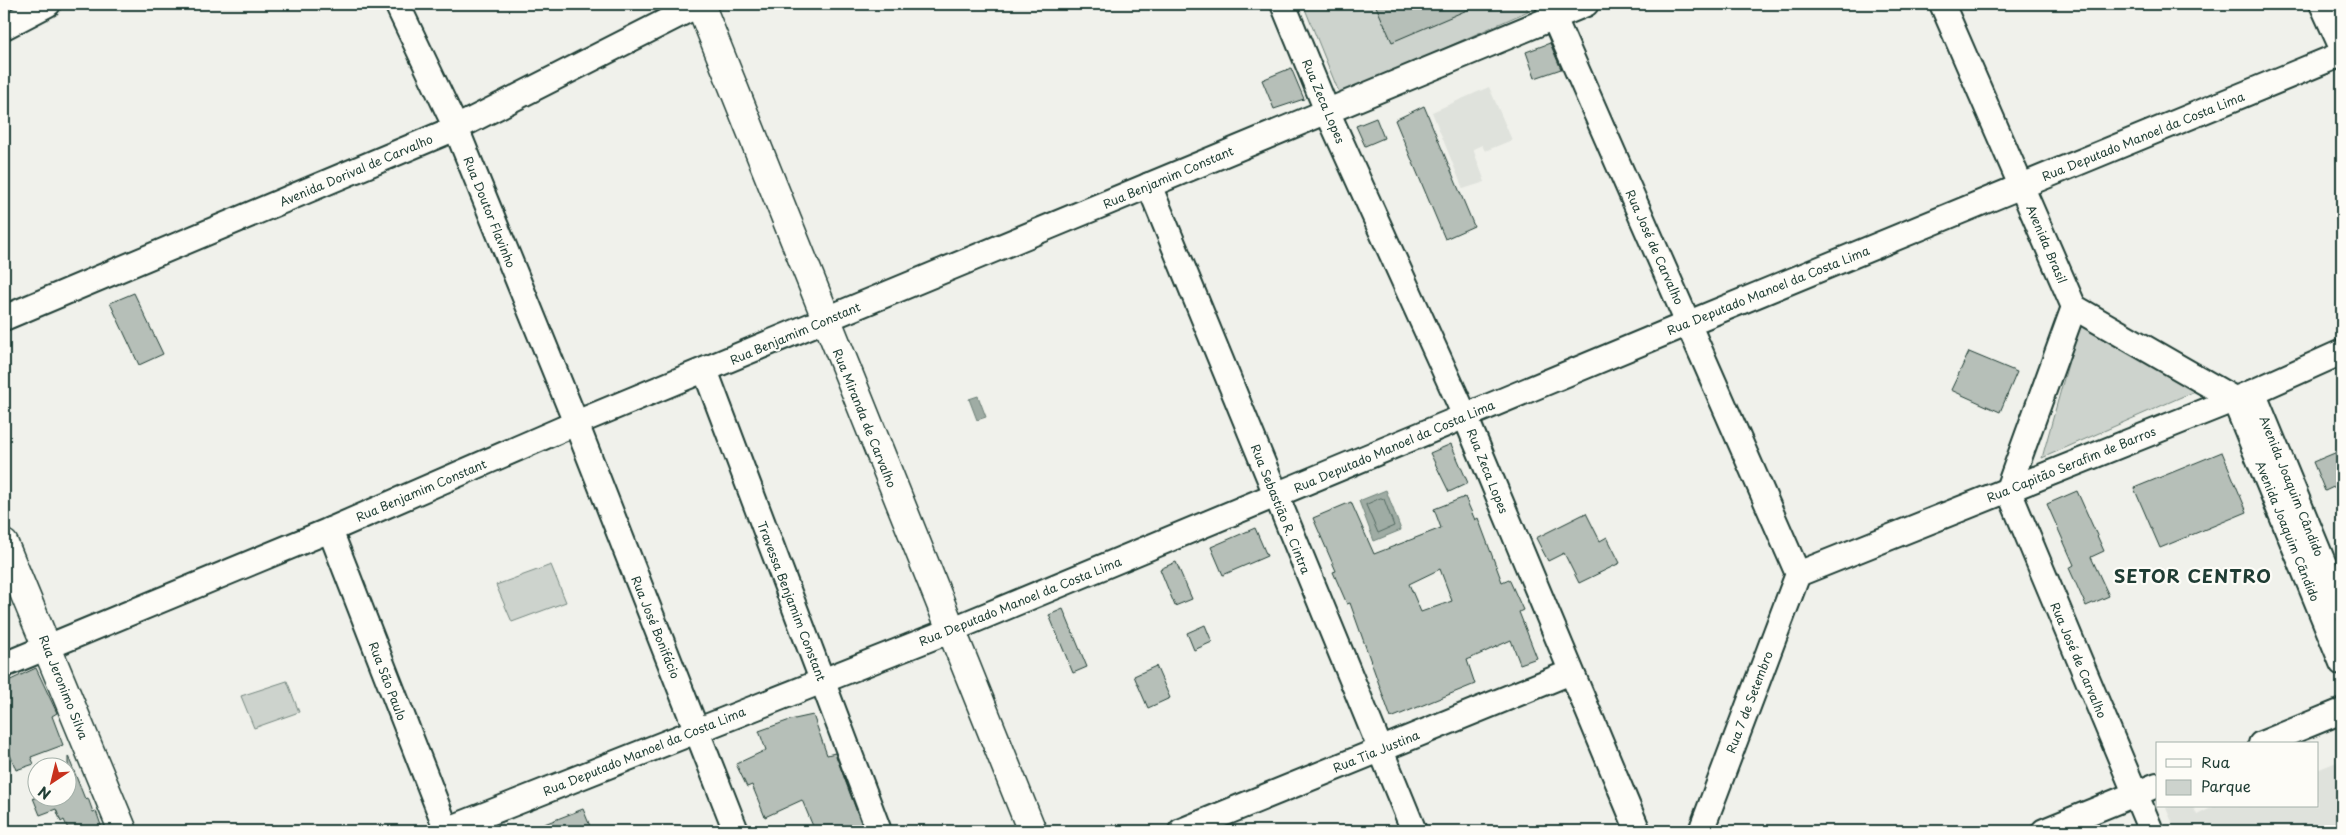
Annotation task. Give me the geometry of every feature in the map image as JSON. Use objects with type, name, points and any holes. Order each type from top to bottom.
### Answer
[{"type":"main road","name":"Rua Miranda de Carvalho","points":[[700,4],[1032,831]]},
{"type":"main road","name":"Rua Jeronimo Silva","points":[[4,544],[123,831]]},
{"type":"street","points":[[4,27],[48,4]]},
{"type":"street","name":"Rua Doutor Flavinho","points":[[397,4],[456,128],[576,423]]},
{"type":"street","name":"Avenida Dorival de Carvalho","points":[[4,318],[456,128],[700,4]]},
{"type":"street","name":"Rua Zeca Lopes","points":[[1283,4],[1327,111],[1465,416],[1638,831]]},
{"type":"street","name":"Rua Benjamim Constant","points":[[4,664],[330,530],[576,423],[1327,111],[1551,10],[1586,4]]},
{"type":"street","name":"Avenida Brasil","points":[[1942,4],[2074,307]]},
{"type":"street","points":[[2322,4],[2342,48]]},
{"type":"street","name":"Rua José de Carvalho","points":[[1551,10],[1798,574]]},
{"type":"street","name":"Rua Deputado Manoel da Costa Lima","points":[[446,831],[951,630],[1689,322],[2342,54]]},
{"type":"street","name":"Rua Sebastião R. Cintra","points":[[1149,185],[1414,831]]},
{"type":"street","points":[[2008,489],[2074,307],[2243,396]]},
{"type":"street","name":"Rua Capitão Serafim de Barros","points":[[1798,574],[2243,396],[2342,352]]},
{"type":"street","name":"Travessa Benjamim Constant","points":[[704,370],[879,831]]},
{"type":"street","name":"Avenida Joaquim Cândido","points":[[2243,396],[2342,608]]},
{"type":"street","name":"Avenida Joaquim Cãndido","points":[[2243,396],[2342,663]]},
{"type":"street","name":"Rua José Bonifácio","points":[[576,423],[736,831]]},
{"type":"street","name":"Rua José de Carvalho","points":[[2008,489],[2151,831]]},
{"type":"street","name":"Rua São Paulo","points":[[330,530],[446,831]]},
{"type":"street","name":"Rua 7 de Setembro","points":[[1701,831],[1798,574]]},
{"type":"street","name":"Rua Tia Justina","points":[[1181,831],[1571,672]]},
{"type":"street","points":[[2266,742],[2342,711]]},
{"type":"street","points":[[2044,831],[2156,785]]},
{"type":"shaded area","points":[[1489,87],[1512,140],[1485,151],[1482,145],[1473,149],[1485,182],[1463,189],[1432,112]]},
{"type":"shaded area","points":[[2342,760],[2342,831],[2176,831],[2166,808],[2194,808],[2197,815],[2211,808],[2318,808],[2318,770]]},
{"type":"green space","points":[[1303,4],[1525,4],[1528,11],[1340,95]]},
{"type":"green space","points":[[2082,323],[2195,391],[2042,458],[2078,328]]},
{"type":"green space","points":[[551,565],[566,602],[512,622],[496,585]]},
{"type":"green space","points":[[287,681],[299,712],[254,728],[241,696]]},
{"type":"water","points":[[978,396],[986,417],[977,420],[969,399]]},
{"type":"water","points":[[1386,490],[1401,530],[1374,541],[1359,501]]},
{"type":"building","points":[[1375,4],[1481,4],[1392,42]]},
{"type":"building","points":[[1550,43],[1561,69],[1535,78],[1526,52]]},
{"type":"building","points":[[1291,68],[1304,99],[1274,109],[1262,80]]},
{"type":"building","points":[[1424,106],[1474,226],[1445,239],[1395,120]]},
{"type":"building","points":[[1376,118],[1384,138],[1365,146],[1356,126]]},
{"type":"building","points":[[134,293],[163,354],[139,365],[110,303]]},
{"type":"building","points":[[1969,352],[2017,372],[2000,412],[1951,390]]},
{"type":"building","points":[[1451,444],[1468,483],[1449,492],[1430,453]]},
{"type":"building","points":[[2342,450],[2342,483],[2325,491],[2313,462]]},
{"type":"building","points":[[2222,452],[2247,512],[2160,548],[2134,488]]},
{"type":"building","points":[[2077,491],[2104,551],[2091,557],[2109,596],[2086,606],[2069,568],[2074,565],[2047,504]]},
{"type":"building","points":[[1465,497],[1475,520],[1478,518],[1502,582],[1509,579],[1523,610],[1519,612],[1537,658],[1520,664],[1511,640],[1467,660],[1475,684],[1391,718],[1350,603],[1347,604],[1333,572],[1336,571],[1313,518],[1351,502],[1374,554],[1441,528],[1434,509]],"holes":[[[1440,569],[1452,601],[1421,612],[1409,584]]]},
{"type":"building","points":[[1586,513],[1600,541],[1607,537],[1620,563],[1579,583],[1564,553],[1548,561],[1536,538]]},
{"type":"building","points":[[1255,528],[1267,556],[1223,575],[1211,547]]},
{"type":"building","points":[[1176,562],[1192,599],[1175,606],[1160,569]]},
{"type":"building","points":[[1063,609],[1087,667],[1073,673],[1049,615]]},
{"type":"building","points":[[1205,625],[1212,642],[1194,650],[1187,633]]},
{"type":"building","points":[[1156,666],[1170,698],[1148,708],[1134,676]]},
{"type":"building","points":[[36,668],[57,713],[52,716],[63,745],[28,758],[28,766],[16,770],[4,739],[4,683]]},
{"type":"building","points":[[813,715],[827,755],[835,753],[864,831],[815,831],[802,800],[765,817],[752,785],[747,787],[736,764],[766,750],[759,731],[790,720]]},
{"type":"building","points":[[78,781],[85,799],[88,798],[93,812],[96,811],[103,831],[69,831],[64,820],[61,822],[56,809],[40,815],[37,808],[78,808]]},
{"type":"building","points":[[583,809],[592,831],[529,830]]},
{"type":"district","name":"SETOR CENTRO","points":[[2193,575]]}]
